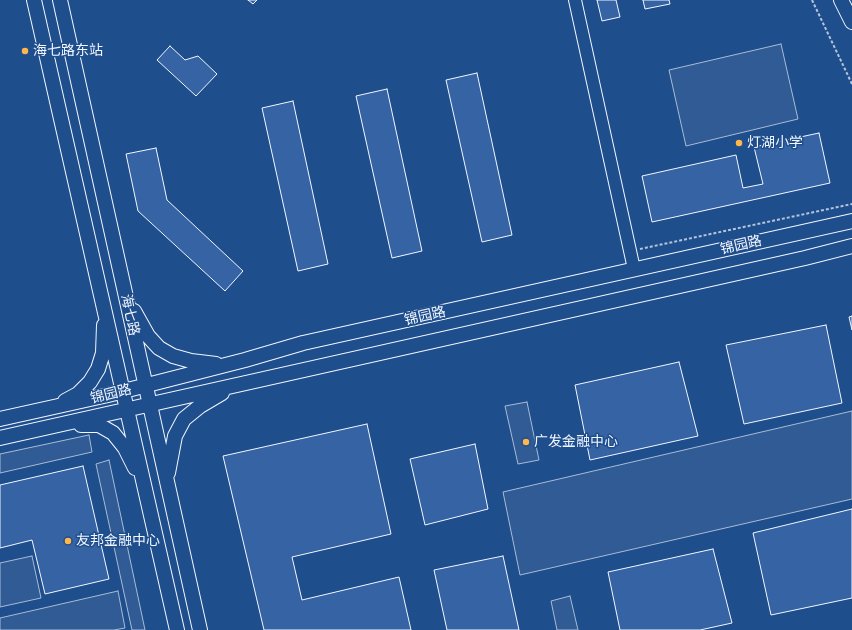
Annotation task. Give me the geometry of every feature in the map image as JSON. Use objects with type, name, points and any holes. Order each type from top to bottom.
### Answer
[{"type":"main road","points":[[34,0],[178,630]]},
{"type":"main road","name":"海七路","points":[[60,0],[200,630]]},
{"type":"main road","points":[[841,0],[852,22]]},
{"type":"main road","name":"锦园路","points":[[0,419],[225,365],[303,343],[852,221]]},
{"type":"main road","name":"锦园路","points":[[0,438],[852,246]]},
{"type":"main road","points":[[127,299],[148,336],[159,348],[173,356],[191,361],[225,365]]},
{"type":"main road","points":[[54,407],[78,394],[90,382],[98,369],[104,353],[104,303]]},
{"type":"main road","points":[[167,484],[170,456],[175,436],[184,419],[200,406],[230,387]]},
{"type":"main road","points":[[59,425],[99,425],[113,433],[125,448],[145,487]]},
{"type":"street","points":[[575,0],[634,269]]},
{"type":"path","points":[[812,0],[852,84]]},
{"type":"path","points":[[631,251],[852,204]]},
{"type":"shaded area","points":[[781,44],[798,119],[686,146],[669,70]]},
{"type":"shaded area","points":[[527,402],[539,460],[518,464],[505,406]]},
{"type":"shaded area","points":[[852,411],[852,499],[520,575],[503,492]]},
{"type":"shaded area","points":[[89,435],[92,452],[0,473],[0,454]]},
{"type":"shaded area","points":[[109,460],[145,630],[132,630],[96,464]]},
{"type":"shaded area","points":[[32,556],[41,598],[0,607],[0,563]]},
{"type":"shaded area","points":[[118,591],[125,628],[114,630],[0,630],[0,618]]},
{"type":"shaded area","points":[[570,596],[578,630],[557,630],[551,601]]},
{"type":"building","points":[[248,0],[257,0],[253,4]]},
{"type":"building","points":[[597,0],[616,0],[620,17],[602,21]]},
{"type":"building","points":[[643,0],[669,0],[670,4],[645,9]]},
{"type":"building","points":[[170,46],[185,60],[198,56],[217,74],[196,96],[157,60]]},
{"type":"building","points":[[477,73],[512,235],[482,242],[446,80]]},
{"type":"building","points":[[387,89],[422,251],[392,258],[356,96]]},
{"type":"building","points":[[293,101],[328,264],[298,271],[262,108]]},
{"type":"building","points":[[819,133],[830,183],[652,222],[642,176],[736,155],[743,188],[763,184],[754,147]]},
{"type":"building","points":[[156,148],[167,200],[243,271],[225,291],[138,211],[126,154]]},
{"type":"building","points":[[852,316],[852,330],[849,317]]},
{"type":"building","points":[[826,325],[842,403],[744,424],[726,345]]},
{"type":"building","points":[[679,362],[698,436],[590,460],[575,385]]},
{"type":"building","points":[[367,424],[391,534],[292,557],[302,600],[399,577],[411,630],[264,630],[223,456]]},
{"type":"building","points":[[475,444],[488,509],[425,525],[410,459]]},
{"type":"building","points":[[83,466],[109,579],[45,594],[32,540],[0,548],[0,485]]},
{"type":"building","points":[[852,509],[852,598],[771,615],[753,533]]},
{"type":"building","points":[[713,549],[732,623],[700,630],[620,630],[608,572]]},
{"type":"building","points":[[503,556],[519,630],[447,630],[434,570]]},
{"type":"place","name":"海七路东站","points":[[25,51]]},
{"type":"place","name":"灯湖小学","points":[[739,143]]},
{"type":"place","name":"广发金融中心","points":[[526,442]]},
{"type":"place","name":"友邦金融中心","points":[[68,541]]}]
